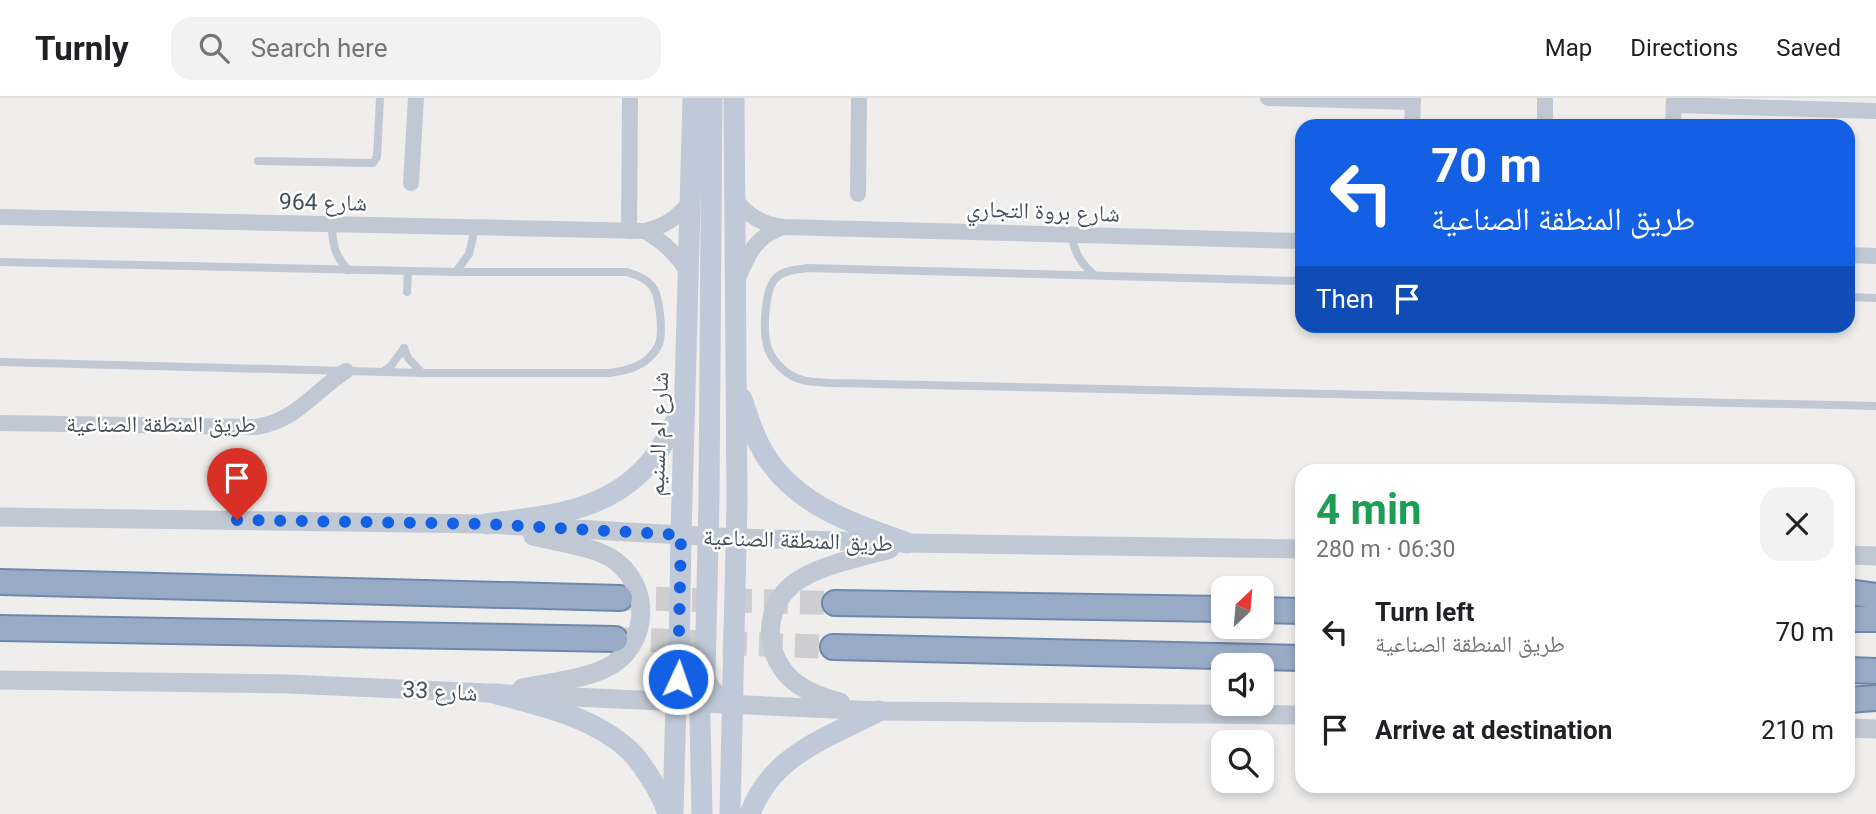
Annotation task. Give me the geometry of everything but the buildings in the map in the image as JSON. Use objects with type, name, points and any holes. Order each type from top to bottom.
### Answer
[{"type":"highway","points":[[0,582],[620,598]]},
{"type":"highway","points":[[1855,593],[1876,596]]},
{"type":"highway","points":[[835,603],[1211,609]]},
{"type":"highway","points":[[1274,610],[1295,611]]},
{"type":"highway","points":[[1855,619],[1876,619]]},
{"type":"highway","points":[[0,628],[615,639]]},
{"type":"highway","points":[[833,647],[1295,658]]},
{"type":"highway","points":[[1855,670],[1876,671]]},
{"type":"highway","points":[[1855,700],[1876,698]]},
{"type":"main road","name":"شارع ام السنيم","points":[[671,814],[680,657],[693,98]]},
{"type":"main road","points":[[712,98],[705,675],[712,692],[732,704]]},
{"type":"main road","points":[[730,814],[736,538],[737,280],[734,98]]},
{"type":"main road","points":[[736,381],[759,446],[788,484],[824,510],[907,543]]},
{"type":"main road","points":[[486,524],[575,510],[617,492],[633,481],[657,453],[685,401]]},
{"type":"main road","points":[[681,535],[695,542],[700,554],[702,814]]},
{"type":"main road","points":[[497,694],[571,715],[613,738],[631,752],[671,814]]},
{"type":"main road","points":[[750,814],[766,782],[780,766],[804,750],[879,711]]},
{"type":"street","points":[[411,183],[416,98]]},
{"type":"street","points":[[630,98],[637,231],[659,239],[671,249],[688,272]]},
{"type":"street","points":[[858,194],[859,98]]},
{"type":"street","points":[[1268,98],[1413,100],[1412,119]]},
{"type":"street","points":[[1545,98],[1545,119]]},
{"type":"street","points":[[1674,102],[1876,111]]},
{"type":"street","name":"شارع بروة التجاري","points":[[735,199],[751,216],[761,222],[783,227],[1295,242]]},
{"type":"street","name":"شارع 964","points":[[0,217],[637,231],[659,228],[671,222],[690,202]]},
{"type":"street","points":[[737,280],[759,239],[783,227]]},
{"type":"street","points":[[1855,255],[1876,256]]},
{"type":"street","name":"طريق المنطقة الصناعية","points":[[0,423],[256,427],[282,420],[346,371]]},
{"type":"street","points":[[0,505],[44,517]]},
{"type":"street","name":"طريق المنطقة الصناعية","points":[[0,517],[486,524],[708,538],[1295,549]]},
{"type":"street","points":[[486,524],[589,550],[612,559],[631,577],[640,598],[641,610],[639,630],[634,642],[623,656],[607,668],[497,694]]},
{"type":"street","points":[[907,543],[824,568],[801,578],[785,592],[778,600],[771,618],[770,636],[775,658],[788,677],[816,695],[879,711],[1295,715]]},
{"type":"street","points":[[1855,555],[1876,556]]},
{"type":"street","name":"شارع 33","points":[[0,680],[289,684],[879,711]]},
{"type":"street","points":[[1855,728],[1876,729]]},
{"type":"lane","points":[[258,161],[373,163],[377,157],[380,98]]},
{"type":"lane","points":[[332,225],[334,249],[348,270]]},
{"type":"lane","points":[[456,272],[473,245],[475,228]]},
{"type":"lane","points":[[1072,235],[1077,256],[1094,275]]},
{"type":"lane","points":[[0,262],[456,272],[627,272],[652,285],[657,294],[660,332],[659,343],[648,360],[624,371],[609,373],[422,373],[0,362]]},
{"type":"lane","points":[[1295,281],[807,268],[788,271],[777,277],[771,285],[767,298],[766,338],[769,351],[783,370],[805,382],[1876,407]]},
{"type":"lane","points":[[407,292],[408,271]]},
{"type":"lane","points":[[1855,298],[1876,298]]},
{"type":"lane","points":[[382,372],[391,366],[404,348],[408,358],[422,373]]},
{"type":"tunnel","points":[[620,598],[835,603]]},
{"type":"tunnel","points":[[615,639],[833,647]]},
{"type":"route","points":[[237,520],[486,524],[681,535],[678,679]]}]
